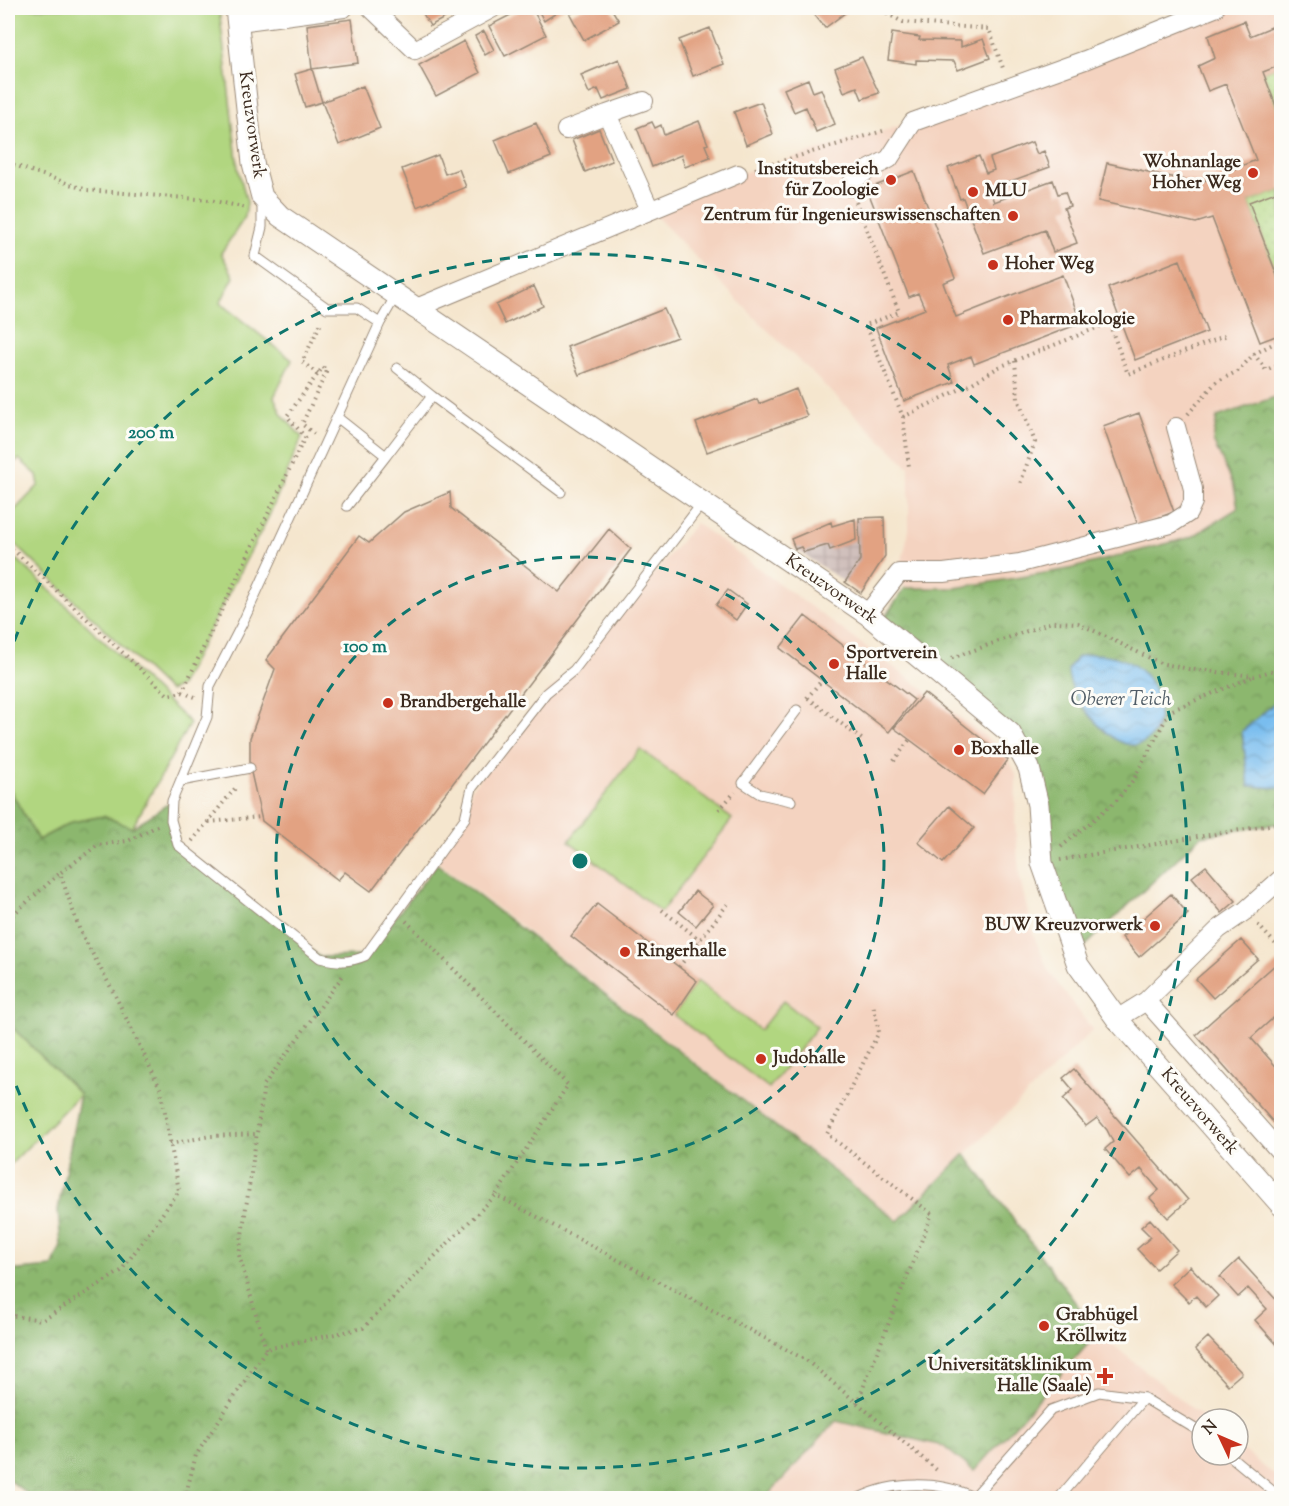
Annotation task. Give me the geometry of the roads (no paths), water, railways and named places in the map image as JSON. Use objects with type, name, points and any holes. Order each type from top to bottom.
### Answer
[{"type":"street","points":[[238,15],[344,8]]},
{"type":"street","points":[[371,8],[415,50],[493,8]]},
{"type":"street","points":[[850,187],[853,181],[868,170],[889,159],[913,123],[1085,60],[1215,8]]},
{"type":"street","name":"Kreuzvorwerk","points":[[238,15],[253,163],[262,197],[280,216],[305,236],[867,614],[932,665],[1011,733],[1029,768],[1038,805],[1041,854],[1078,965],[1117,1019],[1281,1206]]},
{"type":"street","points":[[566,130],[644,101]]},
{"type":"street","points":[[607,114],[650,210]]},
{"type":"street","points":[[414,309],[738,174]]},
{"type":"street","points":[[867,614],[899,573],[944,573],[1020,563],[1148,531],[1180,518],[1191,507],[1194,494],[1176,426]]},
{"type":"street","points":[[1117,1019],[1146,1001],[1219,929],[1245,911],[1281,878]]},
{"type":"street","name":"Kreuzvorwerk","points":[[1146,1001],[1281,1154]]},
{"type":"lane","points":[[262,197],[262,227],[255,256],[327,308],[357,308],[380,323]]},
{"type":"lane","points":[[395,297],[380,323],[242,624],[210,686],[207,717],[172,801],[171,820],[178,845],[320,958],[339,962],[353,961],[365,956],[465,818],[472,788],[546,693],[574,670],[703,502]]},
{"type":"lane","points":[[397,368],[561,492]]},
{"type":"lane","points":[[347,506],[432,396]]},
{"type":"lane","points":[[338,418],[386,456]]},
{"type":"lane","points":[[791,801],[760,794],[743,783],[797,710]]},
{"type":"lane","points":[[181,781],[250,768]]},
{"type":"lane","points":[[859,1498],[870,1492],[916,1484],[971,1497],[1051,1410],[1099,1392],[1144,1398],[1190,1426]]},
{"type":"lane","points":[[1059,1498],[1144,1398]]},
{"type":"lane","points":[[1244,1467],[1281,1498]]},
{"type":"water","name":"Oberer Teich","points":[[1091,654],[1124,660],[1146,676],[1157,696],[1159,718],[1152,735],[1139,744],[1119,741],[1095,721],[1077,697],[1070,683],[1068,669],[1077,657]]},
{"type":"water","points":[[1281,698],[1281,788],[1249,786],[1242,731]]},
{"type":"place","name":"Wohnanlage Hoher Weg","points":[[1253,173]]},
{"type":"place","name":"Institutsbereich für Zoologie","points":[[891,180]]},
{"type":"place","name":"MLU","points":[[973,192]]},
{"type":"place","name":"Zentrum für Ingenieurswissenschaften","points":[[1013,216]]},
{"type":"place","name":"Hoher Weg","points":[[993,265]]},
{"type":"place","name":"Pharmakologie","points":[[1008,320]]},
{"type":"place","name":"Sportverein Halle","points":[[834,664]]},
{"type":"place","name":"Brandbergehalle","points":[[388,703]]},
{"type":"place","name":"Boxhalle","points":[[959,750]]},
{"type":"place","name":"BUW Kreuzvorwerk","points":[[1155,926]]},
{"type":"place","name":"Ringerhalle","points":[[625,952]]},
{"type":"place","name":"Judohalle","points":[[761,1059]]},
{"type":"place","name":"Grabhügel Kröllwitz","points":[[1044,1326]]},
{"type":"place","name":"Universitätsklinikum Halle (Saale)","points":[[1105,1376]]}]
